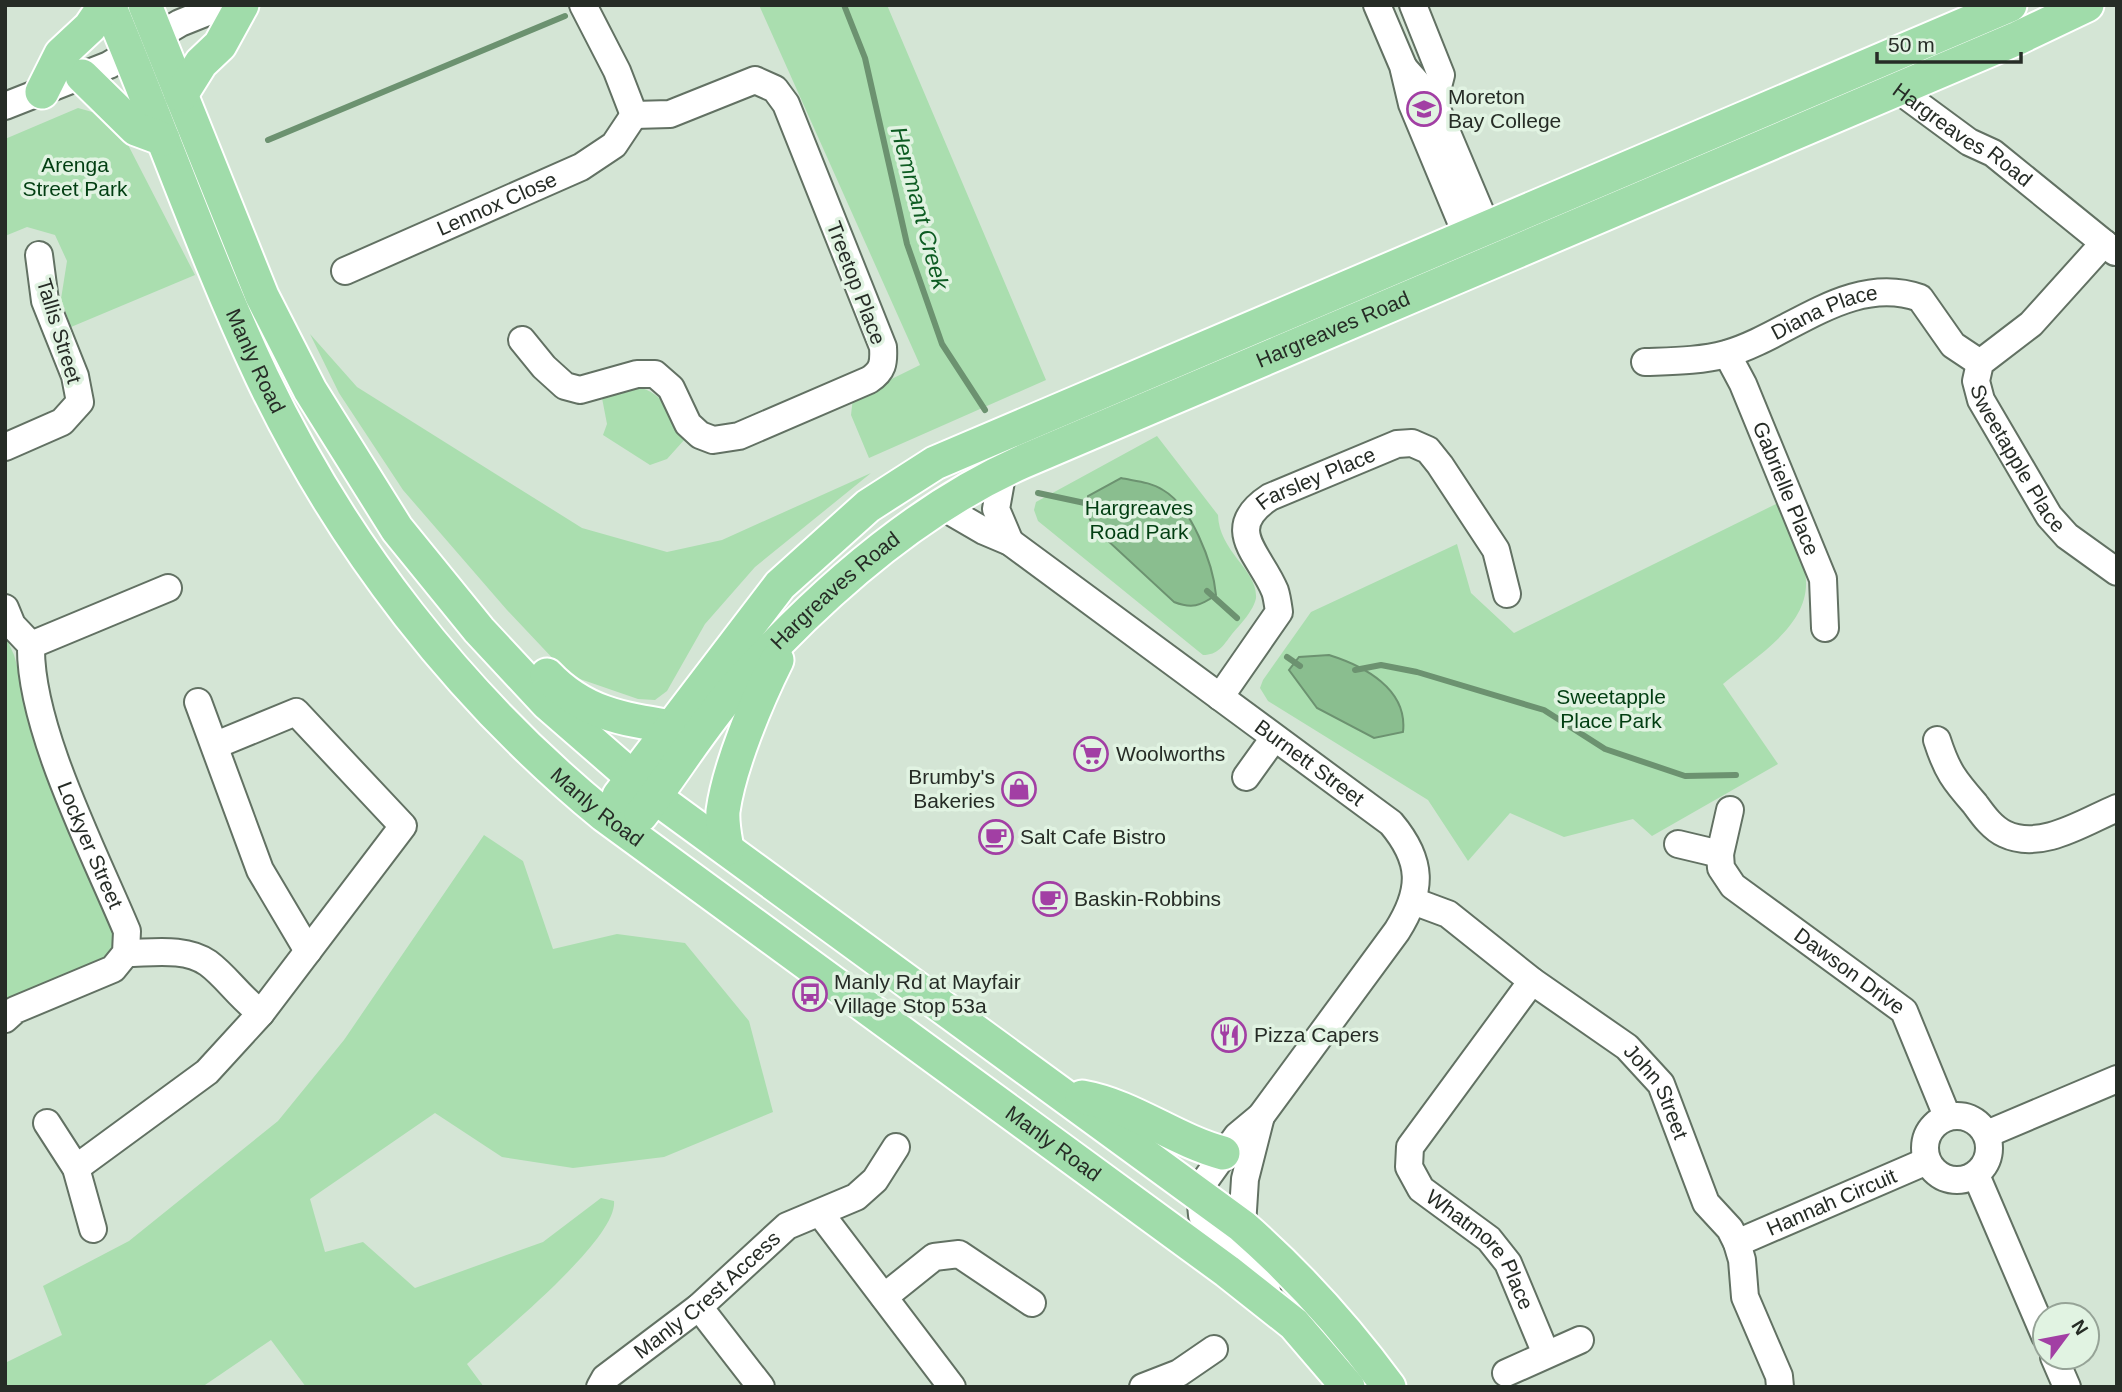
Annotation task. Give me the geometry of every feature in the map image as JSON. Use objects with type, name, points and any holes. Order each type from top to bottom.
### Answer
[{"type":"main road","name":"Manly Road","points":[[107,5],[262,377],[325,491],[366,556],[410,615],[495,714],[616,824],[1270,1304],[1317,1348],[1348,1387]]},
{"type":"main road","points":[[42,92],[61,54],[90,27],[107,5]]},
{"type":"main road","name":"Manly Road","points":[[145,5],[282,338],[344,449],[397,529],[479,630],[547,703],[644,788],[1242,1226],[1305,1283],[1335,1316],[1389,1387]]},
{"type":"main road","points":[[181,94],[201,63],[220,45],[242,5]]},
{"type":"main road","name":"Hargreaves Road","points":[[644,788],[672,727],[780,585],[834,534],[899,485],[969,447],[2010,5]]},
{"type":"main road","points":[[1897,89],[2018,38],[2087,5]]},
{"type":"main road","points":[[82,76],[136,129],[163,139]]},
{"type":"main road","name":"Hargreaves Road","points":[[616,824],[644,788],[735,688],[791,633],[891,542],[941,506],[1003,470],[1897,89]]},
{"type":"main road","points":[[425,566],[458,579],[566,695],[606,713],[672,727]]},
{"type":"main road","points":[[727,849],[723,811],[732,780],[756,701],[791,633]]},
{"type":"main road","points":[[1063,1093],[1108,1101],[1200,1146],[1223,1153]]},
{"type":"street","points":[[5,106],[82,76],[225,5]]},
{"type":"street","points":[[583,5],[617,71],[634,115]]},
{"type":"street","points":[[1377,5],[1403,66],[1412,104],[1490,263]]},
{"type":"street","points":[[1413,5],[1441,75],[1434,102]]},
{"type":"street","points":[[1403,66],[1434,102],[1477,232]]},
{"type":"street","name":"Treetop Place","points":[[522,340],[544,367],[565,386],[580,390],[637,374],[655,374],[671,388],[688,424],[700,435],[713,440],[739,436],[869,380],[878,374],[884,364],[883,347],[786,104],[775,89],[755,80],[670,114],[634,115]]},
{"type":"street","name":"Hargreaves Road","points":[[1897,89],[1969,142],[1993,153],[2110,248]]},
{"type":"street","name":"Lennox Close","points":[[345,271],[581,167],[614,145],[634,115]]},
{"type":"street","name":"Sweetapple Place","points":[[2110,248],[2031,324],[1980,363],[1976,380],[1981,400],[2049,516],[2067,536],[2117,572]]},
{"type":"street","name":"Tallis Street","points":[[5,447],[62,422],[80,402],[75,376],[45,301],[39,254]]},
{"type":"street","name":"Diana Place","points":[[1645,362],[1727,354],[1835,304],[1863,295],[1896,293],[1920,298],[1954,345],[1980,363]]},
{"type":"street","name":"Gabrielle Place","points":[[1727,354],[1743,384],[1823,579],[1825,628]]},
{"type":"street","name":"Farsley Place","points":[[1220,697],[1279,612],[1275,591],[1247,544],[1247,521],[1253,508],[1270,497],[1397,444],[1412,443],[1428,450],[1440,466],[1496,550],[1507,594]]},
{"type":"street","points":[[1003,470],[996,509],[1010,542]]},
{"type":"street","name":"Burnett Street","points":[[941,506],[1010,542],[1391,823],[1413,857],[1417,878],[1413,901],[1397,931],[1261,1116],[1223,1153],[1204,1182],[1200,1194]]},
{"type":"street","points":[[5,608],[12,625],[31,645],[168,588]]},
{"type":"street","name":"Lockyer Street","points":[[31,645],[30,671],[58,768],[127,931],[126,953]]},
{"type":"street","points":[[198,702],[260,870],[308,951]]},
{"type":"street","points":[[76,1168],[207,1072],[261,1013],[403,826],[296,712],[216,745]]},
{"type":"street","points":[[1246,777],[1275,738]]},
{"type":"street","points":[[1937,740],[1947,772],[1993,826],[2005,834],[2033,840],[2048,838],[2117,808]]},
{"type":"street","points":[[1678,844],[1720,854],[1731,810]]},
{"type":"street","name":"Dawson Drive","points":[[1720,854],[1721,868],[1733,886],[1904,1011],[1947,1116]]},
{"type":"street","name":"John Street","points":[[1413,901],[1448,914],[1532,981],[1627,1047],[1661,1084],[1706,1203],[1730,1229],[1737,1243],[1745,1297],[1778,1383]]},
{"type":"street","points":[[5,1018],[15,1010],[113,969],[126,953],[178,953],[207,963],[241,999],[261,1013]]},
{"type":"street","name":"Whatmore Place","points":[[1532,981],[1410,1147],[1409,1167],[1421,1189],[1489,1238],[1508,1263],[1546,1354]]},
{"type":"street","points":[[1987,1133],[2117,1079]]},
{"type":"street","name":"Burnett Street","points":[[1242,1226],[1245,1180],[1261,1116]]},
{"type":"street","points":[[1947,1116],[1972,1118],[1987,1133],[1988,1158],[1976,1175],[1965,1179],[1950,1179],[1940,1175],[1927,1161],[1924,1150],[1927,1133],[1934,1124],[1947,1116]]},
{"type":"street","points":[[47,1123],[76,1168],[93,1229]]},
{"type":"street","name":"Manly Crest Access","points":[[600,1387],[605,1378],[699,1307],[788,1226],[856,1197],[876,1180],[896,1147]]},
{"type":"street","name":"Hannah Circuit","points":[[1737,1243],[1927,1161]]},
{"type":"street","points":[[1976,1175],[2031,1303]]},
{"type":"street","points":[[1200,1194],[1202,1215],[1209,1225],[1263,1273],[1270,1304]]},
{"type":"street","points":[[820,1213],[952,1387]]},
{"type":"street","points":[[884,1297],[934,1257],[959,1254],[1032,1303]]},
{"type":"street","points":[[699,1307],[761,1387]]},
{"type":"street","points":[[1506,1373],[1580,1340]]},
{"type":"street","points":[[1143,1387],[1179,1373],[1214,1349]]},
{"type":"green space","points":[[759,5],[887,5],[1046,380],[869,458],[851,415],[853,398],[920,365]]},
{"type":"green space","name":"Arenga Street Park","points":[[78,108],[103,115],[125,139],[195,275],[71,327],[61,299],[67,261],[55,235],[27,227],[5,236],[5,139]]},
{"type":"green space","points":[[310,334],[357,387],[582,528],[667,552],[722,540],[871,473],[755,567],[705,624],[667,691],[655,700],[638,699],[580,679],[558,664],[507,610],[403,490],[339,393]]},
{"type":"green space","points":[[637,387],[661,400],[685,439],[667,459],[650,465],[603,435],[607,424],[602,398]]},
{"type":"green space","name":"Hargreaves Road Park","points":[[1157,436],[1218,515],[1225,540],[1255,588],[1255,603],[1246,617],[1220,649],[1208,655],[1203,655],[1038,521],[1034,510],[1036,502]]},
{"type":"green space","name":"Sweetapple Place Park","points":[[1778,503],[1804,568],[1806,587],[1802,605],[1782,635],[1723,684],[1778,764],[1652,836],[1633,819],[1564,837],[1510,813],[1468,861],[1428,800],[1268,701],[1260,688],[1311,612],[1457,544],[1471,593],[1514,633]]},
{"type":"green space","points":[[5,635],[14,655],[47,773],[116,931],[115,950],[98,964],[5,1002]]},
{"type":"green space","points":[[484,835],[523,861],[553,949],[617,934],[685,943],[749,1021],[773,1112],[664,1157],[573,1168],[502,1157],[435,1113],[310,1199],[325,1252],[363,1242],[415,1288],[543,1242],[601,1198],[614,1201],[610,1218],[597,1239],[577,1262],[467,1364],[484,1387],[306,1387],[271,1340],[202,1387],[5,1387],[5,1363],[62,1335],[43,1286],[129,1241],[278,1121],[344,1040]]},
{"type":"shaded area","points":[[1121,478],[1158,487],[1183,509],[1199,536],[1216,595],[1196,605],[1174,602],[1093,527],[1087,512],[1088,496]]},
{"type":"shaded area","points":[[1329,655],[1356,666],[1381,681],[1398,703],[1403,717],[1403,732],[1374,738],[1317,708],[1289,670],[1299,657]]},
{"type":"waterway","name":"Hemmant Creek","points":[[844,5],[865,58],[907,244],[942,344],[985,410]]},
{"type":"waterway","points":[[268,140],[565,16]]},
{"type":"waterway","name":"Hemmant Creek","points":[[1038,493],[1094,505]]},
{"type":"waterway","name":"Hemmant Creek","points":[[1207,591],[1237,618]]},
{"type":"waterway","name":"Hemmant Creek","points":[[1287,657],[1300,666]]},
{"type":"waterway","name":"Hemmant Creek","points":[[1355,670],[1381,665],[1417,672],[1544,710],[1605,749],[1685,776],[1736,775]]},
{"type":"place","name":"Moreton Bay College","points":[[1424,109]]},
{"type":"place","name":"Woolworths","points":[[1091,754]]},
{"type":"place","name":"Brumby's Bakeries","points":[[1019,789]]},
{"type":"place","name":"Salt Cafe Bistro","points":[[996,837]]},
{"type":"place","name":"Baskin-Robbins","points":[[1050,899]]},
{"type":"place","name":"Manly Rd at Mayfair Village Stop 53a","points":[[810,994]]},
{"type":"place","name":"Pizza Capers","points":[[1229,1035]]}]
